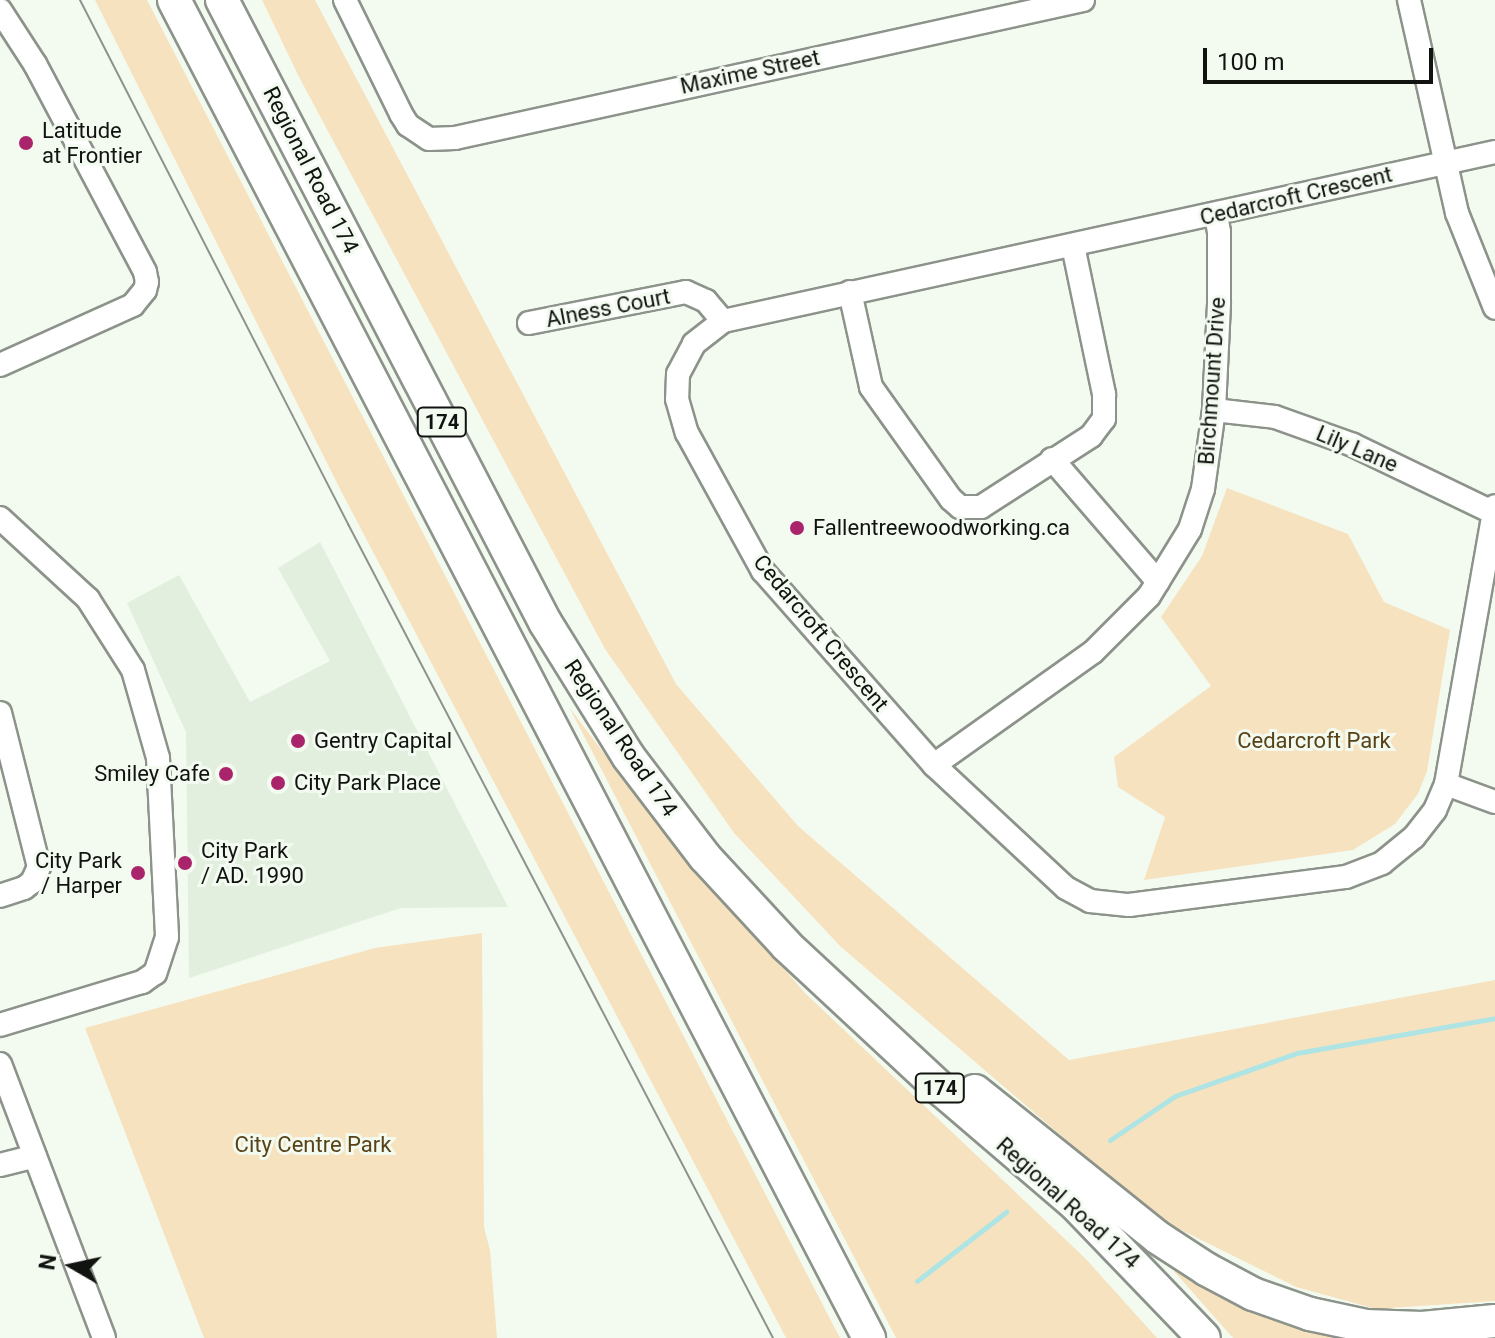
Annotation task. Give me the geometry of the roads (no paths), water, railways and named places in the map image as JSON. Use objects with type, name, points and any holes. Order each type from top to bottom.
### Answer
[{"type":"highway","name":"Regional Road 174","points":[[174,0],[869,1338]]},
{"type":"highway","name":"Regional Road 174","points":[[222,0],[545,622],[622,747],[683,830],[787,946],[942,1090],[1074,1203],[1204,1338]]},
{"type":"highway","points":[[683,830],[882,1014],[1185,1257],[1253,1294],[1335,1320],[1422,1328],[1495,1321]]},
{"type":"street","name":"Maxime Street","points":[[345,0],[401,114],[418,133],[429,139],[455,138],[1083,0]]},
{"type":"street","points":[[1409,0],[1457,213],[1495,308]]},
{"type":"street","points":[[0,10],[35,64],[145,272],[147,282],[145,290],[133,305],[0,365]]},
{"type":"street","name":"Cedarcroft Crescent","points":[[1494,509],[1491,543],[1446,784],[1435,810],[1414,837],[1382,863],[1346,877],[1129,905],[1090,901],[1066,888],[934,765],[763,571],[687,433],[677,399],[678,374],[694,344],[723,321],[1495,152]]},
{"type":"street","name":"Birchmount Drive","points":[[934,765],[1093,652],[1136,611],[1158,582],[1190,529],[1198,502],[1214,410],[1219,289],[1216,215]]},
{"type":"street","points":[[850,292],[871,387],[960,507],[981,507],[1091,436],[1104,419],[1104,394],[1073,245]]},
{"type":"street","name":"Alness Court","points":[[529,323],[686,292],[706,301],[723,321]]},
{"type":"street","name":"Lily Lane","points":[[1214,410],[1275,417],[1353,445],[1494,509]]},
{"type":"street","points":[[1052,459],[1158,582]]},
{"type":"street","points":[[0,518],[88,599],[133,670],[158,758],[167,937],[155,973],[142,982],[0,1025]]},
{"type":"street","points":[[0,713],[39,867],[32,882],[24,888],[0,896]]},
{"type":"street","points":[[1446,784],[1495,802]]},
{"type":"street","points":[[0,1064],[104,1338]]},
{"type":"street","points":[[0,1165],[35,1156]]},
{"type":"waterway","points":[[1110,1140],[1175,1096],[1297,1053],[1495,1018]]},
{"type":"waterway","points":[[917,1281],[1006,1212]]},
{"type":"tram line","points":[[80,0],[348,524],[773,1338]]},
{"type":"place","name":"Latitude at Frontier","points":[[26,143]]},
{"type":"place","name":"Fallentreewoodworking.ca","points":[[797,528]]},
{"type":"place","name":"Gentry Capital","points":[[298,741]]},
{"type":"place","name":"Smiley Cafe","points":[[226,774]]},
{"type":"place","name":"City Park Place","points":[[278,783]]},
{"type":"place","name":"City Park / AD. 1990","points":[[185,863]]},
{"type":"place","name":"City Park / Harper","points":[[138,873]]},
{"type":"park label","name":"Cedarcroft Park","points":[[1314,741]]},
{"type":"park label","name":"City Centre Park","points":[[313,1145]]}]
